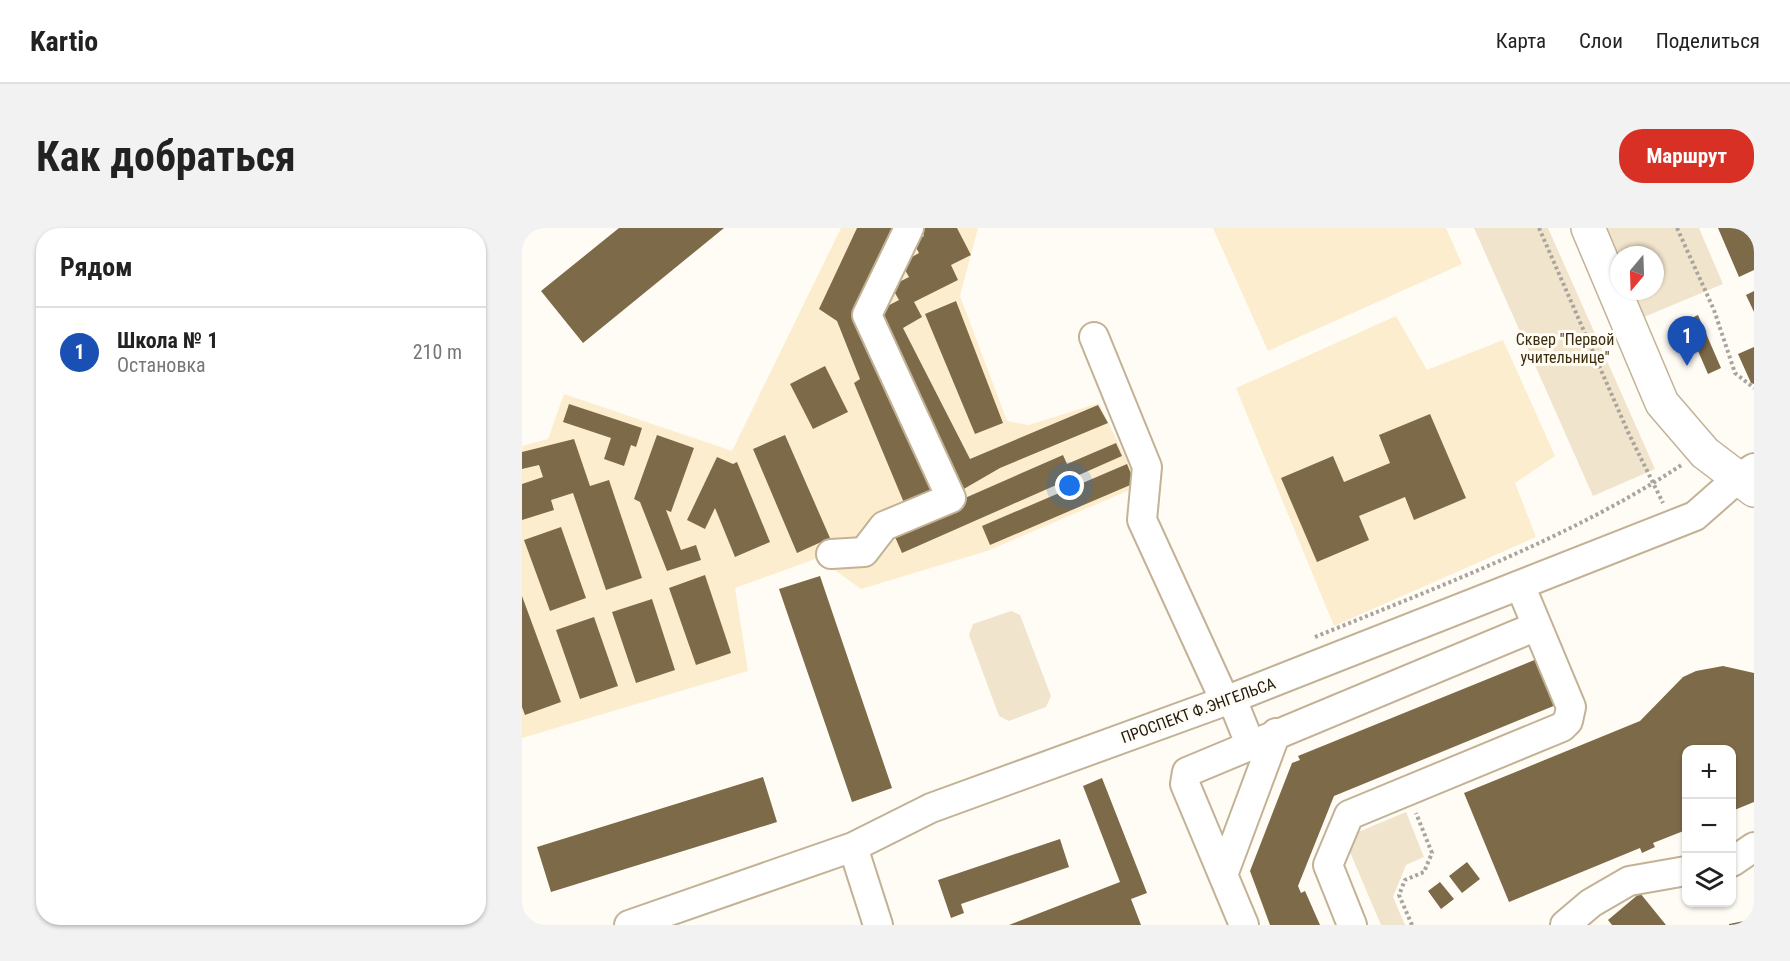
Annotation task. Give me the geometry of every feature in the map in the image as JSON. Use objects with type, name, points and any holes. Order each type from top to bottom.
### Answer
[{"type":"main road","points":[[1588,228],[1662,403],[1705,453],[1748,479]]},
{"type":"street","points":[[831,555],[864,552],[884,526],[951,498],[867,315],[909,228]]},
{"type":"street","points":[[1094,337],[1147,467],[1142,520],[1250,744]]},
{"type":"street","name":"ПРОСПЕКТ Ф.ЭНГЕЛЬСА","points":[[629,925],[853,847],[931,807],[1229,700],[1695,516],[1748,479]]},
{"type":"street","points":[[1352,925],[1328,865],[1345,821],[1354,812],[1562,726],[1568,720],[1570,706],[1520,585]]},
{"type":"street","points":[[1244,925],[1184,777],[1191,768],[1537,626]]},
{"type":"street","points":[[1223,875],[1276,733]]},
{"type":"street","points":[[853,847],[878,925]]},
{"type":"street","points":[[1736,859],[1754,847]]},
{"type":"street","points":[[1565,925],[1591,903],[1629,881],[1682,872]]},
{"type":"path","points":[[1539,228],[1663,503]]},
{"type":"path","points":[[1677,228],[1714,310],[1735,373],[1754,388]]},
{"type":"path","points":[[1312,639],[1560,532],[1653,484],[1685,463]]},
{"type":"path","points":[[1406,790],[1432,853],[1424,872],[1405,880],[1399,895],[1412,925]]},
{"type":"shaded area","points":[[841,228],[978,228],[960,296],[1007,421],[1029,425],[1099,403],[1139,486],[987,551],[861,589],[818,558],[735,588],[748,671],[522,738],[522,446],[548,439],[564,394],[732,451]]},
{"type":"shaded area","points":[[1213,228],[1446,228],[1462,264],[1268,351]]},
{"type":"shaded area","points":[[1396,316],[1427,370],[1503,340],[1555,456],[1515,483],[1536,537],[1334,626],[1236,388]]},
{"type":"green space","name":"Сквер \"Первой учительнице\"","points":[[1474,228],[1548,228],[1655,469],[1593,496]]},
{"type":"green space","points":[[1600,228],[1699,228],[1723,284],[1639,319],[1631,300],[1664,300],[1664,246],[1610,246],[1610,252]]},
{"type":"green space","points":[[1011,611],[1020,615],[1051,696],[1046,707],[1009,721],[999,716],[969,635],[973,624]]},
{"type":"green space","points":[[1406,812],[1424,857],[1406,865],[1393,897],[1405,925],[1381,925],[1344,838]]},
{"type":"building","points":[[619,228],[724,228],[583,343],[541,291]]},
{"type":"building","points":[[857,228],[899,228],[858,313],[934,498],[907,510],[854,383],[860,379],[837,321],[819,309]]},
{"type":"building","points":[[920,228],[957,228],[971,255],[951,265],[958,280],[914,302],[922,317],[903,328],[970,459],[1098,405],[1108,423],[1000,468],[962,490],[872,314],[899,300],[891,286],[909,277],[901,263],[919,253],[913,242],[924,236]]},
{"type":"building","points":[[1718,228],[1754,228],[1754,270],[1739,277]]},
{"type":"building","points":[[1754,291],[1754,312],[1746,295]]},
{"type":"building","points":[[956,301],[1003,423],[975,434],[925,314]]},
{"type":"building","points":[[1698,315],[1721,368],[1708,374],[1685,321]]},
{"type":"building","points":[[1754,347],[1754,384],[1751,383],[1738,354]]},
{"type":"building","points":[[825,366],[848,412],[813,429],[790,384]]},
{"type":"building","points":[[569,404],[642,428],[636,447],[631,445],[624,466],[604,459],[611,438],[563,422]]},
{"type":"building","points":[[1430,414],[1466,498],[1414,520],[1405,497],[1359,516],[1369,540],[1317,562],[1281,478],[1333,456],[1344,482],[1390,463],[1379,435]]},
{"type":"building","points":[[657,435],[694,448],[671,512],[666,510],[681,550],[696,545],[701,560],[667,571],[640,502],[634,499]]},
{"type":"building","points":[[785,435],[830,538],[797,553],[753,449]]},
{"type":"building","points":[[574,439],[590,486],[609,480],[642,578],[606,590],[573,493],[551,500],[554,510],[522,520],[522,484],[543,477],[539,465],[522,469],[522,452]]},
{"type":"building","points":[[1116,443],[1122,456],[902,553],[892,530],[1063,455],[1067,464]]},
{"type":"building","points":[[717,457],[733,464],[737,462],[770,542],[735,557],[715,508],[705,529],[687,520]]},
{"type":"building","points":[[1127,464],[1135,483],[990,545],[982,526]]},
{"type":"building","points":[[561,527],[586,598],[550,611],[524,540]]},
{"type":"building","points":[[705,575],[731,653],[696,665],[669,588]]},
{"type":"building","points":[[820,576],[892,788],[852,802],[779,589]]},
{"type":"building","points":[[522,596],[561,702],[525,715],[522,707]]},
{"type":"building","points":[[652,599],[675,670],[636,683],[612,612]]},
{"type":"building","points":[[594,617],[618,686],[580,699],[556,630]]},
{"type":"building","points":[[1537,659],[1556,705],[1334,796],[1298,886],[1301,893],[1305,891],[1320,925],[1270,925],[1250,871],[1292,763],[1300,760],[1298,756]]},
{"type":"building","points":[[1723,666],[1754,673],[1754,802],[1736,809],[1736,745],[1682,745],[1682,832],[1653,843],[1655,847],[1642,853],[1640,848],[1509,902],[1464,793],[1640,721],[1683,677],[1696,671]]},
{"type":"building","points":[[763,777],[777,822],[551,892],[537,847]]},
{"type":"building","points":[[1102,778],[1147,893],[1131,899],[1141,925],[1009,925],[1120,882],[1083,786]]},
{"type":"building","points":[[1060,839],[1069,867],[961,904],[964,913],[951,918],[938,880]]},
{"type":"building","points":[[1467,862],[1480,879],[1462,893],[1449,876]]},
{"type":"building","points":[[1440,882],[1454,899],[1441,909],[1428,891]]},
{"type":"building","points":[[1640,893],[1666,925],[1612,925],[1608,920]]},
{"type":"building","points":[[1754,919],[1754,925],[1729,925],[1729,924]]},
{"type":"place","name":"Школа № 1","points":[[1687,366]]}]
